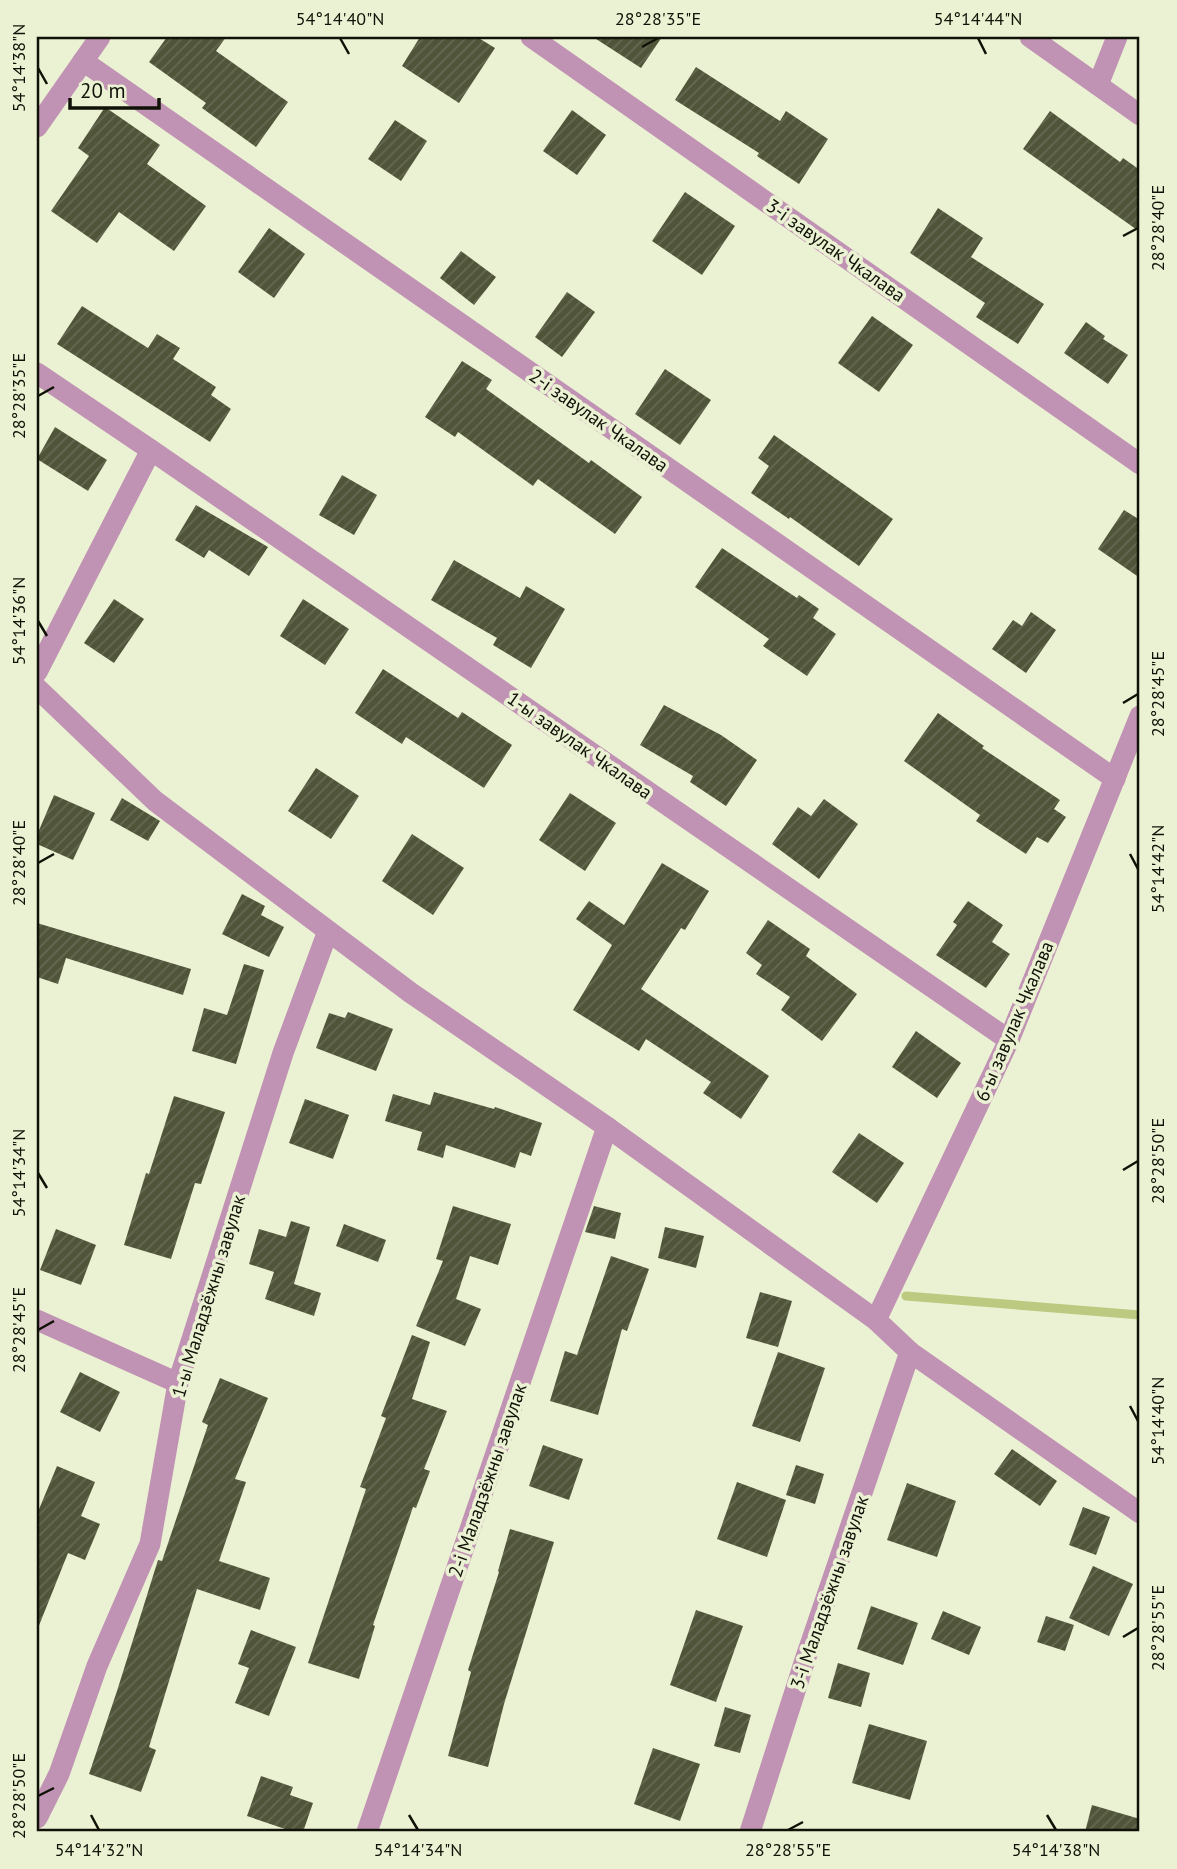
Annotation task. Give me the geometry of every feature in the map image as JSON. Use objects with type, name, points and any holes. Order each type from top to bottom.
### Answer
[{"type":"street","points":[[37,127],[100,37]]},
{"type":"street","name":"3-і завулак Чкалава","points":[[531,37],[1140,464]]},
{"type":"street","points":[[1030,37],[1140,115]]},
{"type":"street","points":[[1098,85],[1117,37]]},
{"type":"street","name":"2-і завулак Чкалава","points":[[83,61],[1115,779]]},
{"type":"street","name":"1-ы завулак Чкалава","points":[[37,373],[1009,1040]]},
{"type":"street","points":[[37,672],[151,450]]},
{"type":"street","points":[[37,688],[155,801],[328,931],[411,993],[607,1127],[876,1320],[910,1352],[1140,1513]]},
{"type":"street","name":"6-ы завулак Чкалава","points":[[876,1320],[1009,1040],[1140,716]]},
{"type":"street","name":"1-ы Маладзёжны завулак","points":[[37,1818],[58,1774],[97,1666],[150,1544],[178,1383],[279,1066],[328,931]]},
{"type":"street","name":"2-і Маладзёжны завулак","points":[[367,1832],[607,1127]]},
{"type":"street","points":[[37,1320],[178,1383]]},
{"type":"street","name":"3-і Маладзёжны завулак","points":[[750,1832],[805,1660],[910,1352]]},
{"type":"building","points":[[167,37],[226,37],[216,51],[288,102],[256,147],[202,108],[206,103],[149,62]]},
{"type":"building","points":[[420,37],[477,37],[495,48],[459,103],[402,66]]},
{"type":"building","points":[[593,37],[662,37],[641,68]]},
{"type":"building","points":[[696,67],[780,121],[786,111],[828,139],[799,184],[757,156],[759,153],[675,100]]},
{"type":"building","points":[[105,107],[160,145],[147,164],[206,206],[174,251],[119,212],[97,243],[51,211],[89,156],[78,148]]},
{"type":"building","points":[[572,110],[606,135],[577,175],[543,151]]},
{"type":"building","points":[[1050,111],[1120,162],[1123,158],[1140,170],[1140,232],[1023,149]]},
{"type":"building","points":[[395,120],[427,141],[401,181],[368,159]]},
{"type":"building","points":[[685,192],[735,226],[702,275],[652,241]]},
{"type":"building","points":[[938,208],[983,238],[971,257],[1044,304],[1018,344],[976,317],[985,303],[910,253]]},
{"type":"building","points":[[269,228],[305,254],[274,298],[238,272]]},
{"type":"building","points":[[461,251],[496,277],[474,305],[440,278]]},
{"type":"building","points":[[567,292],[595,312],[562,357],[535,337]]},
{"type":"building","points":[[82,306],[148,348],[157,334],[180,348],[173,359],[216,387],[211,395],[231,409],[210,442],[57,344]]},
{"type":"building","points":[[872,316],[913,345],[879,392],[838,363]]},
{"type":"building","points":[[1086,322],[1105,336],[1103,339],[1128,355],[1108,384],[1064,353]]},
{"type":"building","points":[[462,361],[492,380],[486,389],[589,463],[591,460],[642,497],[615,534],[538,479],[533,486],[458,432],[455,437],[425,417]]},
{"type":"building","points":[[665,369],[711,400],[680,445],[635,414]]},
{"type":"building","points":[[55,427],[107,460],[88,491],[37,459]]},
{"type":"building","points":[[774,435],[893,519],[859,566],[751,493],[769,466],[758,458]]},
{"type":"building","points":[[342,475],[377,495],[354,535],[319,515]]},
{"type":"building","points":[[196,505],[268,547],[249,576],[209,550],[204,558],[175,540]]},
{"type":"building","points":[[1124,510],[1140,520],[1140,578],[1098,549]]},
{"type":"building","points":[[722,548],[797,598],[799,595],[819,609],[813,618],[836,634],[807,676],[763,646],[769,639],[695,587]]},
{"type":"building","points":[[454,560],[520,598],[526,586],[565,609],[531,668],[493,645],[497,638],[431,600]]},
{"type":"building","points":[[114,599],[144,619],[114,663],[84,643]]},
{"type":"building","points":[[303,599],[349,629],[325,665],[280,636]]},
{"type":"building","points":[[1031,612],[1056,630],[1026,673],[992,649],[1013,620],[1022,626]]},
{"type":"building","points":[[383,669],[458,718],[462,712],[512,745],[484,788],[406,737],[402,744],[355,713]]},
{"type":"building","points":[[664,705],[721,735],[757,760],[726,806],[690,782],[693,776],[640,745]]},
{"type":"building","points":[[938,713],[984,746],[982,748],[1060,800],[1054,809],[1066,817],[1048,843],[1037,837],[1026,854],[976,821],[980,815],[904,761]]},
{"type":"building","points":[[316,768],[359,796],[331,839],[288,811]]},
{"type":"building","points":[[570,793],[616,823],[585,871],[539,840]]},
{"type":"building","points":[[54,795],[95,813],[73,860],[37,844],[37,835]]},
{"type":"building","points":[[122,798],[160,821],[148,841],[110,820]]},
{"type":"building","points":[[824,799],[858,824],[819,879],[772,844],[798,807],[811,816]]},
{"type":"building","points":[[412,834],[464,868],[433,915],[382,881]]},
{"type":"building","points":[[662,863],[709,891],[685,930],[681,928],[641,989],[769,1076],[741,1119],[703,1093],[711,1082],[646,1039],[639,1051],[573,1010],[612,945],[576,919],[589,901],[624,925]]},
{"type":"building","points":[[242,894],[265,906],[261,915],[284,927],[269,957],[222,934]]},
{"type":"building","points":[[968,901],[1003,925],[992,942],[1010,954],[986,988],[936,955],[957,925],[953,922]]},
{"type":"building","points":[[768,920],[810,949],[806,956],[857,994],[822,1041],[781,1010],[790,997],[756,974],[762,965],[746,953]]},
{"type":"building","points":[[37,923],[191,969],[183,995],[66,958],[58,984],[37,977]]},
{"type":"building","points":[[244,964],[264,970],[236,1064],[192,1051],[204,1008],[227,1015]]},
{"type":"building","points":[[348,1012],[393,1029],[376,1071],[316,1048],[329,1013],[345,1018]]},
{"type":"building","points":[[916,1031],[961,1063],[937,1098],[892,1067]]},
{"type":"building","points":[[434,1092],[494,1109],[495,1107],[542,1123],[531,1156],[520,1152],[515,1168],[446,1145],[443,1158],[417,1150],[422,1132],[385,1121],[393,1094],[430,1105]]},
{"type":"building","points":[[174,1096],[225,1112],[201,1184],[195,1183],[171,1259],[124,1245]]},
{"type":"building","points":[[305,1099],[349,1115],[333,1159],[289,1143]]},
{"type":"building","points":[[859,1133],[904,1163],[877,1203],[832,1172]]},
{"type":"building","points":[[453,1206],[511,1224],[498,1265],[470,1256],[456,1299],[481,1309],[465,1346],[416,1326],[443,1261],[436,1259]]},
{"type":"building","points":[[594,1206],[621,1213],[615,1239],[585,1232]]},
{"type":"building","points":[[291,1221],[310,1227],[294,1284],[321,1293],[314,1316],[265,1299],[274,1272],[249,1264],[259,1229],[286,1237]]},
{"type":"building","points":[[344,1224],[386,1240],[378,1262],[336,1246]]},
{"type":"building","points":[[665,1227],[704,1236],[696,1268],[658,1258]]},
{"type":"building","points":[[56,1229],[96,1245],[81,1285],[40,1270]]},
{"type":"building","points":[[611,1256],[649,1269],[627,1331],[622,1329],[598,1415],[550,1401],[565,1351],[577,1355]]},
{"type":"building","points":[[760,1292],[792,1301],[778,1347],[746,1338]]},
{"type":"building","points":[[412,1335],[430,1342],[412,1399],[447,1411],[424,1469],[430,1471],[416,1508],[413,1507],[373,1625],[375,1626],[359,1679],[308,1663],[366,1489],[360,1487],[386,1418],[381,1416]]},
{"type":"building","points":[[778,1352],[825,1368],[800,1442],[752,1426]]},
{"type":"building","points":[[80,1372],[120,1392],[100,1432],[60,1412]]},
{"type":"building","points":[[220,1378],[268,1398],[235,1479],[246,1482],[219,1561],[270,1578],[260,1610],[197,1589],[149,1747],[156,1750],[141,1792],[89,1774],[158,1560],[162,1561],[208,1425],[202,1422]]},
{"type":"building","points":[[543,1445],[583,1459],[569,1500],[529,1486]]},
{"type":"building","points":[[1012,1449],[1057,1481],[1040,1506],[994,1474]]},
{"type":"building","points":[[796,1465],[824,1474],[815,1504],[786,1495]]},
{"type":"building","points":[[57,1466],[95,1482],[81,1516],[100,1524],[85,1560],[68,1553],[38,1628],[37,1514]]},
{"type":"building","points":[[737,1482],[786,1500],[767,1557],[717,1539]]},
{"type":"building","points":[[907,1483],[956,1501],[937,1557],[887,1540]]},
{"type":"building","points":[[1083,1507],[1110,1517],[1096,1555],[1069,1545]]},
{"type":"building","points":[[510,1529],[554,1542],[504,1704],[488,1767],[448,1756],[471,1672],[468,1670]]},
{"type":"building","points":[[1093,1566],[1133,1584],[1109,1636],[1069,1618]]},
{"type":"building","points":[[871,1606],[918,1623],[903,1665],[857,1649]]},
{"type":"building","points":[[696,1610],[743,1626],[716,1702],[670,1685]]},
{"type":"building","points":[[943,1611],[981,1627],[969,1655],[931,1639]]},
{"type":"building","points":[[1046,1616],[1074,1625],[1065,1651],[1037,1642]]},
{"type":"building","points":[[251,1630],[296,1647],[269,1716],[235,1703],[249,1668],[238,1664]]},
{"type":"building","points":[[838,1663],[870,1673],[861,1707],[828,1698]]},
{"type":"building","points":[[725,1707],[751,1715],[740,1753],[714,1746]]},
{"type":"building","points":[[869,1724],[927,1741],[910,1800],[852,1783]]},
{"type":"building","points":[[653,1748],[700,1764],[680,1821],[634,1804]]},
{"type":"building","points":[[261,1776],[293,1787],[290,1795],[313,1803],[303,1832],[294,1832],[247,1816]]},
{"type":"building","points":[[1092,1805],[1140,1819],[1140,1832],[1085,1832]]},
{"type":"waterway","points":[[906,1296],[1140,1315]]}]
